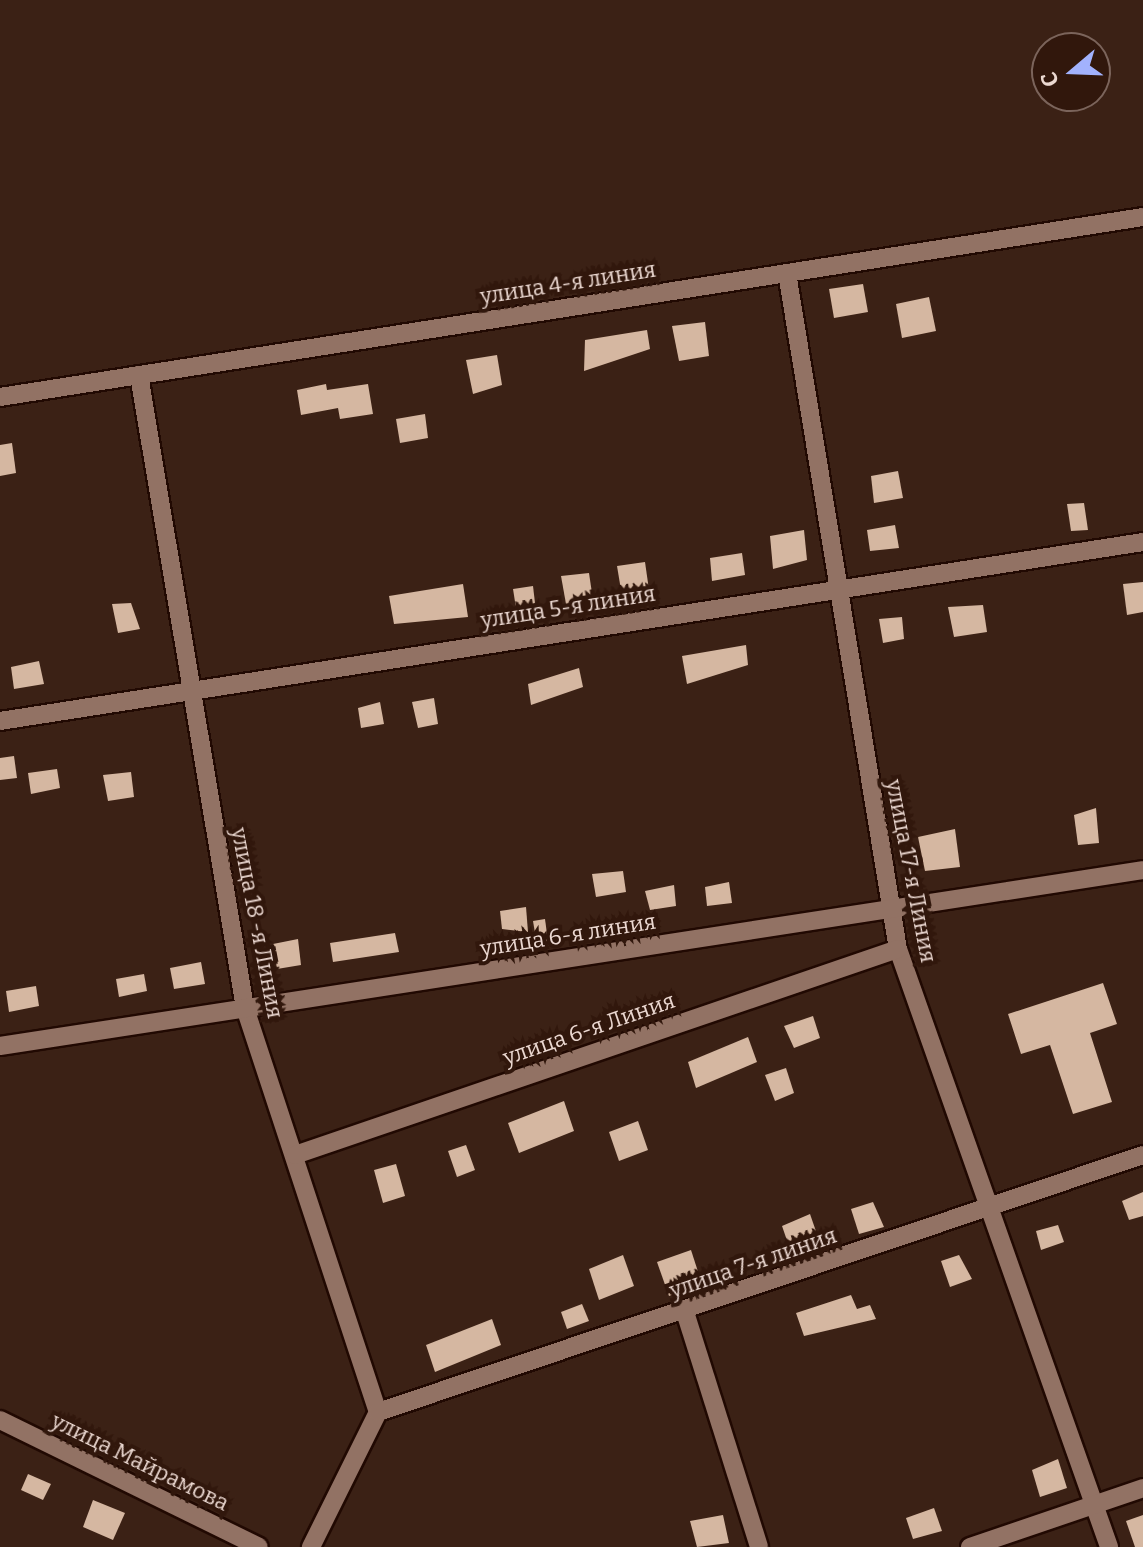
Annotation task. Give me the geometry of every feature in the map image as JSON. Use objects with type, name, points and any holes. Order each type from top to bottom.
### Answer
[{"type":"street","name":"улица 4-я линия","points":[[0,397],[1143,217]]},
{"type":"street","name":"улица 17-я Линия","points":[[787,273],[835,588],[898,949],[1109,1547]]},
{"type":"street","name":"улица 18 -я Линия","points":[[139,375],[245,1008],[378,1412]]},
{"type":"street","name":"улица 5-я линия","points":[[0,721],[1143,542]]},
{"type":"street","name":"улица 6-я линия","points":[[0,1046],[1143,870]]},
{"type":"street","name":"улица 6-я Линия","points":[[295,1155],[898,949]]},
{"type":"street","name":"улица 7-я линия","points":[[378,1412],[685,1312],[1143,1155]]},
{"type":"street","points":[[685,1312],[759,1547]]},
{"type":"street","points":[[311,1547],[378,1412]]},
{"type":"street","name":"улица Майрамова","points":[[0,1420],[259,1547]]},
{"type":"street","points":[[970,1547],[1143,1488]]},
{"type":"building","points":[[863,284],[868,312],[834,318],[829,289]]},
{"type":"building","points":[[929,297],[936,331],[902,338],[896,304]]},
{"type":"building","points":[[705,322],[709,356],[679,361],[672,326]]},
{"type":"building","points":[[647,330],[650,349],[584,371],[585,340]]},
{"type":"building","points":[[497,355],[502,385],[473,394],[466,360]]},
{"type":"building","points":[[326,384],[327,390],[368,384],[373,414],[340,419],[338,408],[301,415],[297,390]]},
{"type":"building","points":[[425,414],[428,438],[400,443],[396,419]]},
{"type":"building","points":[[12,443],[16,473],[0,476],[0,445]]},
{"type":"building","points":[[898,471],[903,498],[874,503],[871,476]]},
{"type":"building","points":[[1084,503],[1088,530],[1071,531],[1067,504]]},
{"type":"building","points":[[895,525],[899,548],[870,551],[867,530]]},
{"type":"building","points":[[804,530],[807,560],[773,569],[770,536]]},
{"type":"building","points":[[742,553],[745,575],[712,581],[710,558]]},
{"type":"building","points":[[645,562],[649,590],[622,596],[617,566]]},
{"type":"building","points":[[589,573],[593,600],[566,604],[561,576]]},
{"type":"building","points":[[1143,582],[1143,612],[1127,615],[1123,584]]},
{"type":"building","points":[[463,584],[468,617],[394,624],[389,596]]},
{"type":"building","points":[[533,586],[535,603],[516,608],[513,589]]},
{"type":"building","points":[[131,603],[140,629],[118,633],[112,604]]},
{"type":"building","points":[[983,605],[987,632],[954,637],[948,607]]},
{"type":"building","points":[[902,617],[904,639],[883,643],[879,619]]},
{"type":"building","points":[[746,645],[748,665],[687,684],[682,656]]},
{"type":"building","points":[[39,661],[44,684],[14,689],[11,667]]},
{"type":"building","points":[[579,668],[583,687],[531,705],[528,684]]},
{"type":"building","points":[[434,698],[438,724],[418,728],[412,702]]},
{"type":"building","points":[[380,702],[384,724],[361,728],[358,708]]},
{"type":"building","points":[[14,756],[17,778],[0,780],[0,758]]},
{"type":"building","points":[[57,769],[60,788],[31,794],[28,773]]},
{"type":"building","points":[[131,772],[134,797],[108,801],[103,775]]},
{"type":"building","points":[[1096,808],[1099,843],[1078,845],[1074,815]]},
{"type":"building","points":[[955,829],[960,867],[925,871],[918,837]]},
{"type":"building","points":[[623,871],[626,892],[596,897],[592,874]]},
{"type":"building","points":[[729,882],[732,903],[707,906],[705,887]]},
{"type":"building","points":[[674,885],[676,906],[650,910],[645,891]]},
{"type":"building","points":[[526,907],[528,932],[502,929],[500,911]]},
{"type":"building","points":[[545,919],[549,949],[538,951],[533,921]]},
{"type":"building","points":[[395,933],[399,952],[333,962],[330,943]]},
{"type":"building","points":[[298,939],[301,965],[277,969],[273,944]]},
{"type":"building","points":[[201,962],[205,984],[174,989],[170,968]]},
{"type":"building","points":[[144,974],[147,991],[119,997],[116,979]]},
{"type":"building","points":[[1103,983],[1117,1024],[1090,1033],[1112,1102],[1073,1114],[1050,1045],[1021,1054],[1008,1014]]},
{"type":"building","points":[[36,986],[39,1006],[9,1012],[6,991]]},
{"type":"building","points":[[813,1016],[820,1038],[794,1048],[784,1026]]},
{"type":"building","points":[[748,1037],[757,1062],[696,1088],[688,1062]]},
{"type":"building","points":[[786,1068],[794,1093],[775,1101],[765,1075]]},
{"type":"building","points":[[564,1101],[574,1131],[519,1153],[508,1123]]},
{"type":"building","points":[[638,1121],[648,1150],[619,1161],[609,1132]]},
{"type":"building","points":[[466,1145],[475,1170],[457,1177],[448,1151]]},
{"type":"building","points":[[396,1164],[405,1196],[383,1203],[374,1170]]},
{"type":"building","points":[[1143,1192],[1143,1216],[1129,1220],[1122,1201]]},
{"type":"building","points":[[873,1202],[884,1227],[859,1234],[851,1209]]},
{"type":"building","points":[[810,1214],[819,1240],[791,1252],[782,1226]]},
{"type":"building","points":[[1058,1225],[1064,1242],[1041,1250],[1036,1231]]},
{"type":"building","points":[[691,1250],[702,1284],[669,1296],[657,1262]]},
{"type":"building","points":[[623,1255],[634,1286],[599,1300],[589,1269]]},
{"type":"building","points":[[959,1255],[972,1279],[950,1287],[941,1261]]},
{"type":"building","points":[[851,1295],[857,1309],[870,1305],[876,1319],[804,1336],[796,1313]]},
{"type":"building","points":[[582,1304],[589,1321],[567,1329],[561,1312]]},
{"type":"building","points":[[492,1319],[501,1345],[435,1372],[426,1345]]},
{"type":"building","points":[[1058,1459],[1067,1488],[1040,1497],[1032,1470]]},
{"type":"building","points":[[28,1474],[51,1484],[43,1500],[21,1490]]},
{"type":"building","points":[[93,1500],[125,1513],[113,1540],[83,1527]]},
{"type":"building","points":[[934,1508],[942,1531],[913,1539],[906,1518]]},
{"type":"building","points":[[723,1515],[729,1543],[697,1547],[690,1521]]},
{"type":"building","points":[[1143,1515],[1143,1547],[1135,1547],[1126,1521]]}]
